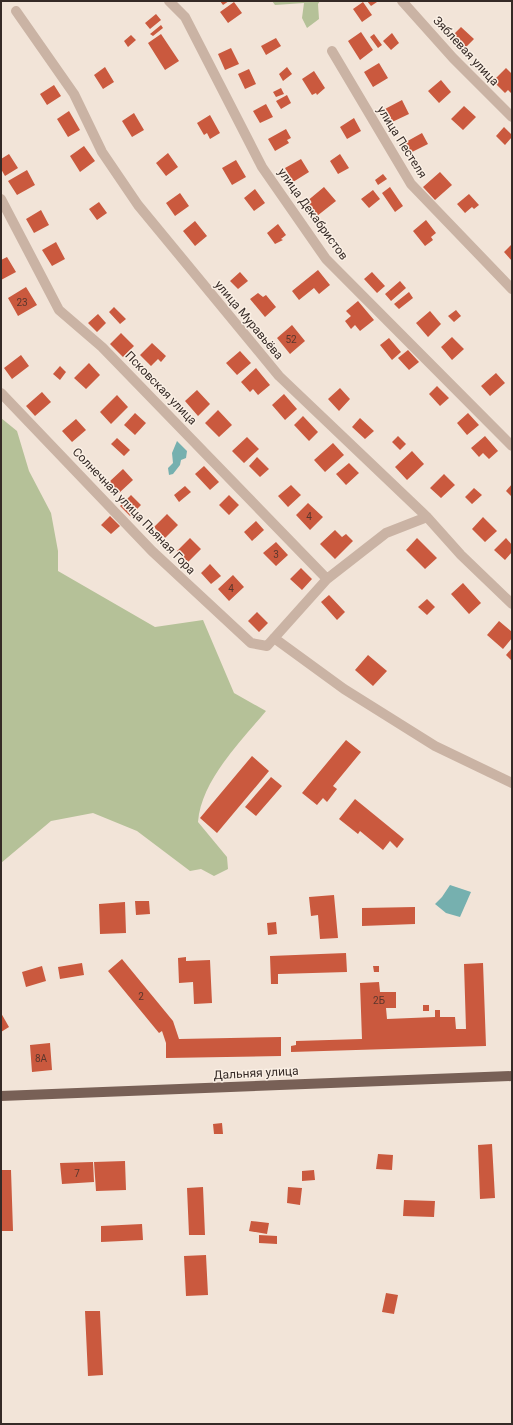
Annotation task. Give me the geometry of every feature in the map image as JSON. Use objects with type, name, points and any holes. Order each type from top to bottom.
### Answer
[{"type":"main road","name":"Дальняя улица","points":[[1,1096],[512,1076]]},
{"type":"street","name":"улица Декабристов","points":[[169,1],[185,17],[262,167],[326,259],[512,446]]},
{"type":"street","name":"Зяблевая улица","points":[[402,1],[453,58],[512,117]]},
{"type":"street","name":"улица Муравьёва","points":[[16,11],[74,94],[102,152],[138,205],[279,376],[427,517],[460,555],[512,604]]},
{"type":"street","name":"улица Пестеля","points":[[332,51],[411,184],[512,288]]},
{"type":"street","name":"Псковская улица","points":[[1,199],[59,310],[102,346],[327,579]]},
{"type":"street","name":"Солнечная улица Пьяная Гора","points":[[1,393],[152,551],[251,643],[267,646],[274,638]]},
{"type":"street","points":[[427,517],[386,533],[327,579],[274,638],[344,689],[435,746],[512,783]]},
{"type":"green space","points":[[272,1],[320,1],[318,4],[319,19],[307,28],[302,18],[304,3],[275,5]]},
{"type":"green space","points":[[1,418],[17,431],[29,471],[51,513],[58,551],[58,571],[155,627],[203,620],[234,693],[266,711],[223,763],[206,792],[201,807],[198,822],[227,857],[228,869],[214,876],[201,869],[190,871],[137,831],[93,813],[51,821],[1,863]]},
{"type":"water","points":[[177,441],[187,451],[186,458],[181,460],[180,465],[173,474],[169,475],[168,468],[173,463],[172,453]]},
{"type":"water","points":[[450,885],[471,892],[460,917],[446,913],[435,904]]},
{"type":"building","points":[[220,1],[229,1],[223,5]]},
{"type":"building","points":[[367,1],[376,1],[377,2],[371,6]]},
{"type":"building","points":[[234,2],[242,13],[228,23],[220,12]]},
{"type":"building","points":[[363,2],[372,15],[362,22],[353,9]]},
{"type":"building","points":[[156,14],[161,20],[150,29],[145,23]]},
{"type":"building","points":[[161,25],[163,28],[153,36],[150,34]]},
{"type":"building","points":[[461,27],[474,39],[465,48],[461,44],[458,47],[449,39]]},
{"type":"building","points":[[361,32],[373,50],[360,60],[348,41]]},
{"type":"building","points":[[392,33],[399,43],[391,50],[383,41]]},
{"type":"building","points":[[161,34],[179,61],[165,70],[148,43]]},
{"type":"building","points":[[374,34],[382,45],[378,48],[370,37]]},
{"type":"building","points":[[131,35],[136,40],[128,47],[124,41]]},
{"type":"building","points":[[276,38],[281,46],[266,55],[261,46]]},
{"type":"building","points":[[231,48],[239,64],[225,70],[218,54]]},
{"type":"building","points":[[379,63],[388,78],[373,87],[364,72]]},
{"type":"building","points":[[105,67],[114,82],[103,89],[94,75]]},
{"type":"building","points":[[287,67],[292,74],[283,81],[279,74]]},
{"type":"building","points":[[506,68],[512,74],[511,93],[508,90],[505,93],[493,81]]},
{"type":"building","points":[[249,69],[256,84],[245,89],[238,74]]},
{"type":"building","points":[[314,71],[325,88],[317,95],[316,93],[312,95],[302,79]]},
{"type":"building","points":[[441,80],[451,92],[439,103],[428,91]]},
{"type":"building","points":[[54,85],[61,96],[47,105],[40,94]]},
{"type":"building","points":[[281,88],[284,94],[276,97],[273,92]]},
{"type":"building","points":[[287,95],[291,103],[281,109],[276,101]]},
{"type":"building","points":[[402,100],[409,114],[390,123],[383,110]]},
{"type":"building","points":[[266,104],[273,117],[260,123],[253,111]]},
{"type":"building","points":[[464,106],[476,117],[463,130],[451,119]]},
{"type":"building","points":[[69,111],[80,130],[68,137],[57,119]]},
{"type":"building","points":[[134,113],[144,130],[132,137],[122,121]]},
{"type":"building","points":[[210,115],[220,133],[210,139],[207,133],[204,135],[197,123]]},
{"type":"building","points":[[354,118],[361,131],[347,139],[340,127]]},
{"type":"building","points":[[504,127],[512,135],[505,145],[496,136]]},
{"type":"building","points":[[286,129],[291,138],[287,140],[289,143],[275,151],[268,139]]},
{"type":"building","points":[[422,133],[428,144],[410,153],[404,143]]},
{"type":"building","points":[[84,146],[95,161],[80,172],[70,156]]},
{"type":"building","points":[[168,153],[178,167],[166,176],[156,163]]},
{"type":"building","points":[[9,154],[18,168],[5,176],[1,169],[1,159]]},
{"type":"building","points":[[340,154],[349,168],[338,174],[330,161]]},
{"type":"building","points":[[301,159],[309,172],[293,182],[285,168]]},
{"type":"building","points":[[236,160],[246,177],[232,185],[222,168]]},
{"type":"building","points":[[27,170],[35,185],[17,195],[8,181]]},
{"type":"building","points":[[440,172],[452,185],[435,200],[423,187]]},
{"type":"building","points":[[383,174],[387,179],[378,185],[375,180]]},
{"type":"building","points":[[324,187],[336,201],[317,216],[306,202]]},
{"type":"building","points":[[390,187],[403,206],[395,212],[382,193]]},
{"type":"building","points":[[255,189],[265,203],[254,211],[244,198]]},
{"type":"building","points":[[373,190],[380,199],[369,208],[361,199]]},
{"type":"building","points":[[180,193],[189,206],[175,216],[166,203]]},
{"type":"building","points":[[469,194],[479,205],[474,209],[472,207],[465,213],[457,204]]},
{"type":"building","points":[[99,202],[107,213],[97,220],[89,209]]},
{"type":"building","points":[[41,210],[49,225],[34,233],[26,219]]},
{"type":"building","points":[[426,220],[436,233],[431,237],[433,240],[425,246],[413,231]]},
{"type":"building","points":[[195,221],[207,236],[195,246],[183,231]]},
{"type":"building","points":[[278,224],[286,235],[281,239],[283,240],[275,244],[267,233]]},
{"type":"building","points":[[56,242],[65,259],[52,266],[42,250]]},
{"type":"building","points":[[512,244],[512,261],[504,252]]},
{"type":"building","points":[[7,257],[16,272],[1,280],[1,260]]},
{"type":"building","points":[[318,270],[330,285],[319,294],[314,288],[299,300],[292,291]]},
{"type":"building","points":[[240,272],[248,281],[238,289],[230,281]]},
{"type":"building","points":[[372,272],[385,286],[377,293],[364,279]]},
{"type":"building","points":[[400,281],[406,288],[391,301],[385,294]]},
{"type":"building","points":[[26,287],[37,305],[18,316],[8,298]]},
{"type":"building","points":[[409,292],[413,298],[399,309],[394,304]]},
{"type":"building","points":[[258,293],[263,297],[266,295],[276,307],[265,317],[250,299]]},
{"type":"building","points":[[358,301],[374,320],[360,331],[355,325],[351,329],[345,321],[351,316],[346,311]]},
{"type":"building","points":[[114,307],[126,319],[120,324],[109,312]]},
{"type":"building","points":[[456,310],[461,316],[454,322],[448,316]]},
{"type":"building","points":[[430,311],[441,324],[428,337],[416,323]]},
{"type":"building","points":[[98,314],[106,323],[97,332],[88,323]]},
{"type":"building","points":[[292,325],[305,341],[290,354],[277,338]]},
{"type":"building","points":[[121,333],[134,346],[123,357],[110,344]]},
{"type":"building","points":[[452,337],[464,349],[452,360],[441,347]]},
{"type":"building","points":[[389,338],[401,352],[392,360],[380,345]]},
{"type":"building","points":[[152,343],[166,356],[161,362],[158,359],[151,366],[140,355]]},
{"type":"building","points":[[408,350],[419,362],[409,370],[398,358]]},
{"type":"building","points":[[240,351],[251,363],[237,375],[226,363]]},
{"type":"building","points":[[21,355],[29,366],[12,379],[4,368]]},
{"type":"building","points":[[89,363],[100,375],[86,389],[74,378]]},
{"type":"building","points":[[60,366],[66,372],[60,380],[53,374]]},
{"type":"building","points":[[256,368],[270,385],[258,395],[253,389],[250,392],[241,382]]},
{"type":"building","points":[[496,373],[505,383],[490,396],[481,386]]},
{"type":"building","points":[[437,386],[449,398],[440,406],[429,394]]},
{"type":"building","points":[[340,388],[350,399],[339,411],[328,399]]},
{"type":"building","points":[[197,390],[210,404],[198,416],[185,401]]},
{"type":"building","points":[[42,392],[51,402],[35,416],[26,406]]},
{"type":"building","points":[[284,394],[297,409],[285,420],[272,405]]},
{"type":"building","points":[[117,395],[128,407],[111,424],[100,412]]},
{"type":"building","points":[[218,410],[232,425],[219,437],[205,423]]},
{"type":"building","points":[[135,413],[146,423],[135,435],[124,425]]},
{"type":"building","points":[[468,413],[479,425],[467,435],[457,423]]},
{"type":"building","points":[[303,416],[318,432],[309,441],[294,425]]},
{"type":"building","points":[[360,418],[374,431],[365,439],[352,427]]},
{"type":"building","points":[[76,419],[86,430],[72,442],[62,431]]},
{"type":"building","points":[[398,436],[406,444],[400,450],[392,442]]},
{"type":"building","points":[[485,436],[498,451],[489,459],[483,453],[479,457],[471,448]]},
{"type":"building","points":[[247,437],[259,449],[244,463],[232,451]]},
{"type":"building","points":[[117,438],[130,450],[124,456],[111,444]]},
{"type":"building","points":[[333,443],[344,455],[325,472],[314,460]]},
{"type":"building","points":[[412,451],[424,464],[407,480],[395,467]]},
{"type":"building","points":[[257,457],[269,469],[260,477],[249,466]]},
{"type":"building","points":[[349,463],[359,473],[346,485],[336,474]]},
{"type":"building","points":[[204,466],[219,482],[210,490],[195,474]]},
{"type":"building","points":[[123,469],[133,480],[119,493],[109,482]]},
{"type":"building","points":[[444,474],[455,485],[441,498],[430,488]]},
{"type":"building","points":[[512,484],[512,497],[506,491]]},
{"type":"building","points":[[291,485],[301,495],[288,507],[278,496]]},
{"type":"building","points":[[185,486],[191,492],[179,502],[174,495]]},
{"type":"building","points":[[474,488],[482,495],[472,504],[465,497]]},
{"type":"building","points":[[131,495],[141,505],[130,516],[120,506]]},
{"type":"building","points":[[229,495],[239,505],[229,515],[219,505]]},
{"type":"building","points":[[308,503],[323,517],[310,530],[296,515]]},
{"type":"building","points":[[167,514],[178,525],[165,538],[154,527]]},
{"type":"building","points":[[110,516],[120,526],[111,534],[101,525]]},
{"type":"building","points":[[483,517],[497,531],[485,542],[472,529]]},
{"type":"building","points":[[256,521],[264,530],[252,541],[244,532]]},
{"type":"building","points":[[335,530],[342,537],[346,534],[353,541],[335,559],[320,544]]},
{"type":"building","points":[[190,538],[201,549],[188,562],[177,551]]},
{"type":"building","points":[[417,538],[437,558],[425,569],[406,550]]},
{"type":"building","points":[[506,538],[512,545],[512,552],[505,560],[494,550]]},
{"type":"building","points":[[276,542],[288,555],[276,566],[263,553]]},
{"type":"building","points":[[210,564],[221,576],[211,584],[201,573]]},
{"type":"building","points":[[301,568],[312,579],[302,590],[290,579]]},
{"type":"building","points":[[233,575],[244,587],[229,601],[218,589]]},
{"type":"building","points":[[463,583],[481,603],[469,614],[451,594]]},
{"type":"building","points":[[329,595],[345,612],[337,620],[321,602]]},
{"type":"building","points":[[427,599],[435,607],[427,615],[418,607]]},
{"type":"building","points":[[257,612],[268,623],[259,632],[248,621]]},
{"type":"building","points":[[499,621],[512,632],[512,638],[503,649],[487,635]]},
{"type":"building","points":[[512,648],[512,661],[506,655]]},
{"type":"building","points":[[368,655],[387,671],[373,686],[355,670]]},
{"type":"building","points":[[346,740],[361,752],[333,786],[337,789],[327,802],[323,798],[317,805],[302,793]]},
{"type":"building","points":[[252,756],[269,771],[217,833],[200,818]]},
{"type":"building","points":[[271,777],[282,786],[256,816],[245,807]]},
{"type":"building","points":[[355,799],[404,839],[397,848],[390,841],[383,850],[360,831],[358,834],[339,819]]},
{"type":"building","points":[[334,895],[338,938],[320,939],[318,915],[311,916],[309,897]]},
{"type":"building","points":[[135,901],[149,901],[150,914],[136,915]]},
{"type":"building","points":[[125,902],[126,933],[100,934],[99,904]]},
{"type":"building","points":[[415,907],[415,924],[362,926],[362,908]]},
{"type":"building","points":[[276,922],[277,934],[268,935],[267,923]]},
{"type":"building","points":[[346,953],[347,972],[278,974],[278,984],[271,984],[270,956]]},
{"type":"building","points":[[186,957],[186,961],[210,960],[212,1003],[194,1004],[193,982],[179,983],[178,958]]},
{"type":"building","points":[[122,959],[173,1021],[179,1039],[281,1037],[281,1056],[166,1058],[166,1043],[162,1031],[159,1033],[108,971]]},
{"type":"building","points":[[82,963],[84,975],[60,979],[58,967]]},
{"type":"building","points":[[483,963],[486,1046],[291,1052],[291,1046],[296,1045],[296,1041],[362,1039],[360,983],[379,982],[380,992],[396,992],[396,1008],[386,1008],[387,1019],[435,1017],[435,1010],[440,1010],[440,1017],[455,1017],[456,1029],[466,1029],[464,964]]},
{"type":"building","points":[[42,966],[46,981],[26,987],[22,972]]},
{"type":"building","points":[[373,966],[379,966],[379,972],[374,972]]},
{"type":"building","points":[[423,1005],[429,1005],[429,1011],[423,1011]]},
{"type":"building","points":[[1,1013],[9,1027],[1,1032]]},
{"type":"building","points":[[50,1043],[52,1070],[32,1072],[30,1045]]},
{"type":"building","points":[[222,1123],[223,1134],[214,1134],[213,1124]]},
{"type":"building","points":[[492,1144],[495,1198],[480,1199],[478,1145]]},
{"type":"building","points":[[378,1154],[393,1155],[392,1170],[376,1169]]},
{"type":"building","points":[[125,1161],[126,1190],[96,1191],[94,1162]]},
{"type":"building","points":[[93,1162],[94,1182],[62,1184],[60,1163]]},
{"type":"building","points":[[1,1170],[11,1170],[13,1231],[1,1231]]},
{"type":"building","points":[[314,1170],[315,1180],[302,1181],[302,1171]]},
{"type":"building","points":[[203,1187],[205,1235],[189,1235],[187,1188]]},
{"type":"building","points":[[288,1187],[302,1188],[300,1205],[287,1203]]},
{"type":"building","points":[[404,1200],[435,1201],[434,1217],[403,1216]]},
{"type":"building","points":[[251,1221],[269,1223],[267,1234],[249,1231]]},
{"type":"building","points":[[142,1224],[143,1240],[101,1242],[101,1226]]},
{"type":"building","points":[[259,1235],[277,1236],[277,1244],[259,1243]]},
{"type":"building","points":[[206,1255],[208,1295],[186,1296],[184,1256]]},
{"type":"building","points":[[386,1293],[398,1295],[394,1314],[382,1312]]},
{"type":"building","points":[[85,1311],[100,1311],[103,1375],[88,1376]]}]
